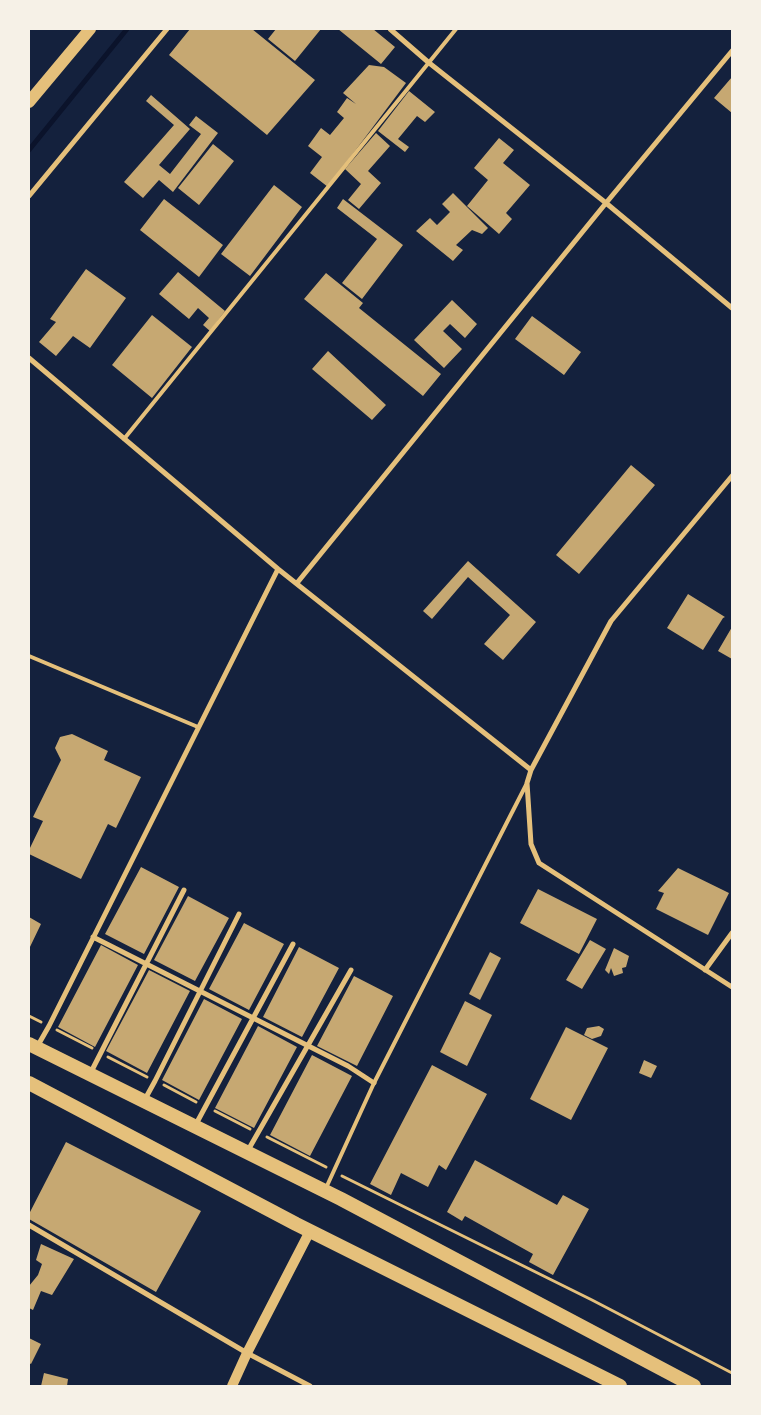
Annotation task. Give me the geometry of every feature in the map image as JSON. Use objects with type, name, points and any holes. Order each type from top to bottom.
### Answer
[{"type":"highway","points":[[33,1046],[324,1192],[694,1386]]},
{"type":"highway","points":[[29,1083],[310,1231],[620,1386]]},
{"type":"main road","points":[[29,102],[90,29]]},
{"type":"main road","points":[[232,1386],[310,1231]]},
{"type":"street","points":[[29,196],[167,29]]},
{"type":"street","points":[[390,29],[428,62],[606,203],[732,308]]},
{"type":"street","points":[[297,583],[732,51]]},
{"type":"street","points":[[29,358],[278,569],[531,770]]},
{"type":"street","points":[[732,476],[611,621],[531,770],[527,783],[531,844],[539,863],[732,987]]},
{"type":"street","points":[[33,1046],[49,1026],[278,569]]},
{"type":"street","points":[[90,1074],[102,1054],[184,890]]},
{"type":"street","points":[[143,1101],[156,1081],[239,914]]},
{"type":"street","points":[[705,970],[732,933]]},
{"type":"street","points":[[93,937],[348,1066],[374,1083]]},
{"type":"street","points":[[194,1127],[293,944]]},
{"type":"street","points":[[247,1154],[351,970]]},
{"type":"street","points":[[29,1225],[247,1353],[310,1386]]},
{"type":"lane","points":[[124,440],[456,29]]},
{"type":"lane","points":[[29,656],[198,727]]},
{"type":"lane","points":[[324,1192],[374,1083],[527,783]]},
{"type":"path","points":[[29,1016],[204,1106],[592,1300],[732,1373]]},
{"type":"building","points":[[190,29],[252,29],[315,80],[267,135],[169,55]]},
{"type":"building","points":[[276,29],[321,29],[295,61],[268,39]]},
{"type":"building","points":[[338,29],[373,29],[395,47],[381,64]]},
{"type":"building","points":[[369,65],[384,67],[406,83],[328,187],[310,173],[322,157],[308,146],[321,128],[330,135],[344,118],[337,112],[347,98],[356,104],[343,93]]},
{"type":"building","points":[[732,77],[732,113],[714,98]]},
{"type":"building","points":[[409,91],[435,112],[425,122],[417,116],[398,139],[409,147],[405,152],[378,131]]},
{"type":"building","points":[[151,95],[190,129],[159,165],[170,174],[201,134],[189,125],[196,116],[218,133],[173,192],[159,180],[143,198],[124,182],[174,125],[146,101]]},
{"type":"building","points":[[376,133],[390,146],[368,171],[381,183],[359,209],[348,200],[361,184],[345,169]]},
{"type":"building","points":[[499,138],[514,150],[503,163],[530,185],[506,213],[512,219],[499,234],[467,206],[488,180],[474,168]]},
{"type":"building","points":[[213,144],[234,161],[199,205],[178,188]]},
{"type":"building","points":[[274,185],[302,207],[250,276],[221,254]]},
{"type":"building","points":[[453,193],[488,228],[482,234],[472,230],[456,245],[463,250],[453,261],[416,231],[430,218],[437,225],[450,212],[442,204]]},
{"type":"building","points":[[164,199],[223,245],[199,277],[140,230]]},
{"type":"building","points":[[343,199],[403,245],[362,299],[342,283],[377,239],[337,208]]},
{"type":"building","points":[[86,269],[126,298],[90,348],[73,336],[56,356],[39,342],[56,322],[50,319]]},
{"type":"building","points":[[178,272],[225,311],[210,331],[203,325],[209,318],[198,308],[189,319],[159,294]]},
{"type":"building","points":[[326,273],[363,303],[359,308],[441,374],[423,396],[304,299]]},
{"type":"building","points":[[452,300],[477,324],[465,338],[450,324],[443,331],[462,349],[444,368],[414,340]]},
{"type":"building","points":[[152,315],[192,347],[152,398],[112,365]]},
{"type":"building","points":[[532,316],[581,352],[564,375],[515,339]]},
{"type":"building","points":[[328,351],[386,405],[372,420],[312,369]]},
{"type":"building","points":[[631,465],[655,485],[579,574],[556,555]]},
{"type":"building","points":[[468,561],[536,622],[503,660],[484,644],[510,615],[468,577],[432,619],[423,611]]},
{"type":"building","points":[[688,594],[725,617],[703,650],[667,628]]},
{"type":"building","points":[[732,627],[732,659],[718,651]]},
{"type":"building","points":[[72,734],[108,751],[104,760],[141,777],[116,828],[108,824],[81,879],[29,854],[29,850],[43,821],[33,817],[61,760],[55,748],[60,737]]},
{"type":"building","points":[[141,867],[179,887],[144,954],[105,934]]},
{"type":"building","points":[[678,868],[729,893],[708,935],[656,909],[664,893],[658,891]]},
{"type":"building","points":[[538,889],[597,919],[579,954],[520,923]]},
{"type":"building","points":[[188,896],[229,918],[195,981],[154,960]]},
{"type":"building","points":[[29,917],[41,924],[29,949]]},
{"type":"building","points":[[244,923],[284,944],[249,1010],[209,989]]},
{"type":"building","points":[[590,940],[606,949],[582,989],[566,980]]},
{"type":"building","points":[[101,945],[138,965],[95,1047],[58,1027]]},
{"type":"building","points":[[299,947],[339,968],[302,1037],[263,1017]]},
{"type":"building","points":[[614,948],[629,956],[626,967],[622,968],[623,973],[614,976],[611,968],[609,974],[605,970]]},
{"type":"building","points":[[490,952],[501,958],[480,1000],[469,994]]},
{"type":"building","points":[[149,970],[190,991],[147,1073],[106,1051]]},
{"type":"building","points":[[354,976],[393,996],[357,1066],[317,1046]]},
{"type":"building","points":[[204,999],[242,1019],[199,1100],[162,1080]]},
{"type":"building","points":[[465,1001],[492,1015],[467,1066],[440,1052]]},
{"type":"building","points":[[258,1026],[297,1047],[254,1128],[215,1108]]},
{"type":"building","points":[[599,1026],[604,1029],[601,1036],[592,1039],[584,1035],[587,1028]]},
{"type":"building","points":[[566,1027],[608,1048],[571,1120],[530,1099]]},
{"type":"building","points":[[312,1055],[352,1076],[310,1156],[270,1135]]},
{"type":"building","points":[[644,1060],[657,1066],[651,1078],[639,1073]]},
{"type":"building","points":[[432,1065],[487,1094],[446,1170],[439,1165],[428,1187],[401,1173],[391,1195],[370,1184]]},
{"type":"building","points":[[66,1142],[201,1211],[156,1292],[29,1219],[29,1214]]},
{"type":"building","points":[[475,1160],[557,1205],[563,1195],[589,1209],[553,1275],[529,1262],[533,1254],[465,1216],[462,1221],[447,1212]]},
{"type":"building","points":[[41,1244],[74,1259],[52,1295],[41,1291],[33,1310],[29,1308],[29,1286],[38,1275],[42,1264],[36,1260]]},
{"type":"building","points":[[29,1338],[41,1344],[31,1364],[29,1363]]},
{"type":"building","points":[[44,1373],[68,1379],[67,1386],[41,1386]]},
{"type":"waterway","points":[[29,150],[127,29]]}]
